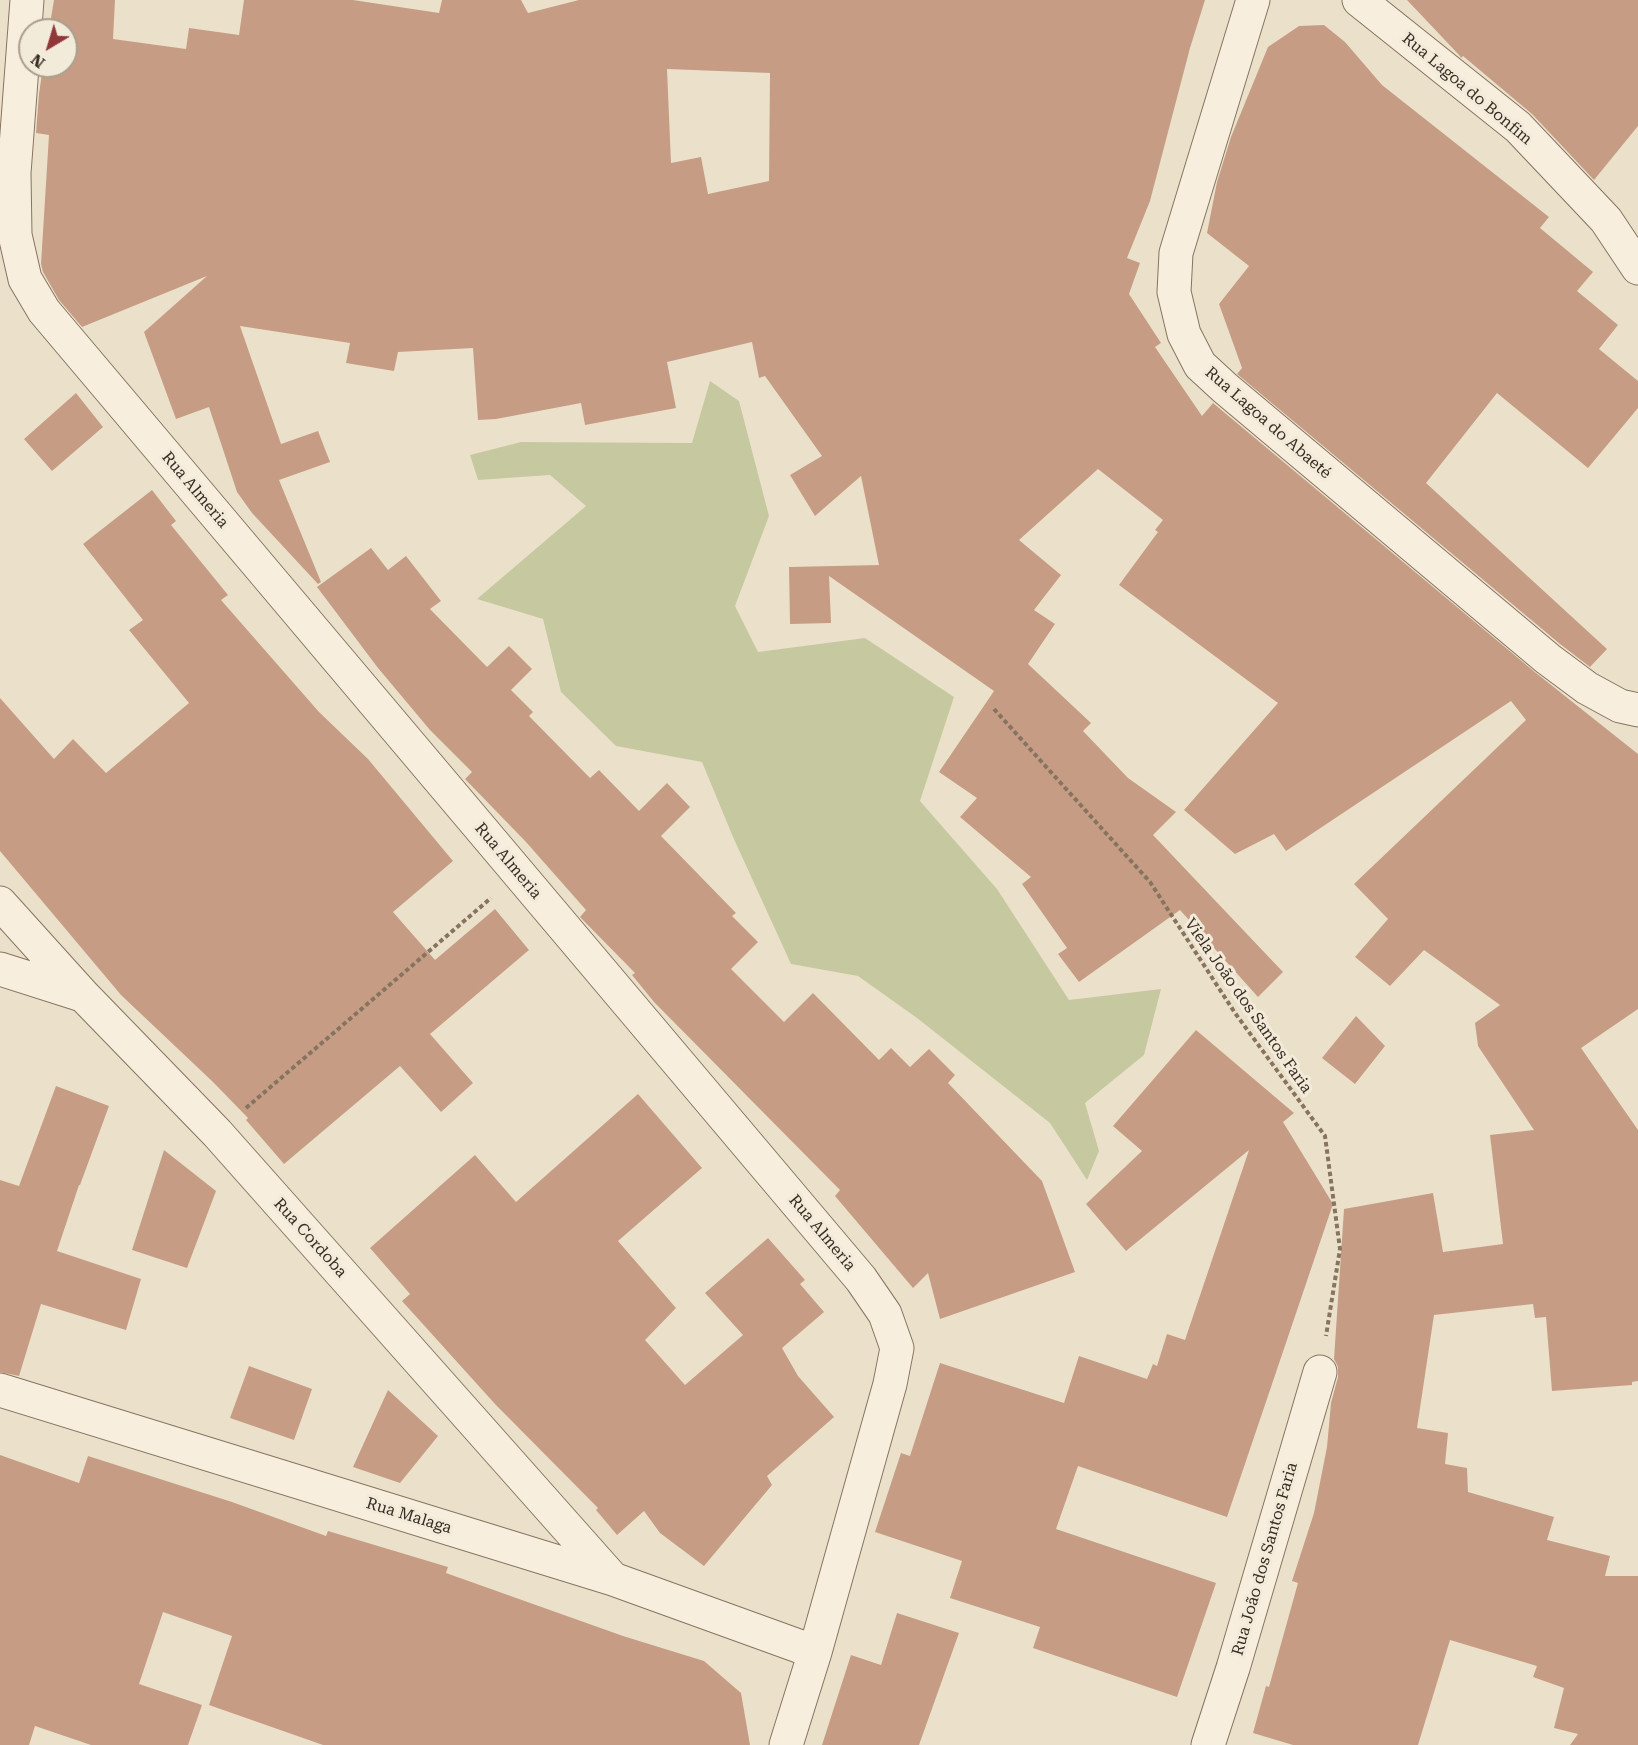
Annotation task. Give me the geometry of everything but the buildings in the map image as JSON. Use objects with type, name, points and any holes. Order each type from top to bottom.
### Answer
[{"type":"street","name":"Rua Almeria","points":[[27,0],[14,173],[15,235],[25,279],[44,311],[861,1279],[885,1314],[897,1348],[890,1384],[815,1652],[786,1745]]},
{"type":"street","name":"Rua Lagoa do Abaeté","points":[[1253,0],[1176,253],[1174,292],[1184,334],[1200,365],[1548,659],[1587,688],[1620,706],[1638,710]]},
{"type":"street","name":"Rua Lagoa do Bonfim","points":[[1359,0],[1518,127],[1606,220],[1638,268]]},
{"type":"street","name":"Rua Cordoba","points":[[0,903],[84,996],[217,1133],[613,1579]]},
{"type":"street","points":[[0,969],[84,996]]},
{"type":"street","name":"Rua João dos Santos Faria","points":[[1208,1745],[1320,1372]]},
{"type":"street","name":"Rua Malaga","points":[[0,1390],[613,1579],[815,1652]]},
{"type":"path","name":"Viela João dos Santos Faria","points":[[994,709],[1150,882],[1235,1013],[1325,1136],[1340,1249],[1320,1372]]},
{"type":"path","points":[[217,1133],[519,874]]},
{"type":"green space","points":[[710,381],[739,401],[769,516],[735,606],[758,652],[865,638],[954,697],[920,801],[997,889],[1069,1000],[1161,989],[1144,1055],[1085,1103],[1099,1151],[1087,1180],[1050,1123],[917,1018],[858,976],[791,964],[733,837],[702,762],[616,746],[561,692],[543,619],[477,599],[586,506],[550,475],[478,480],[470,455],[521,442],[692,443]]}]
